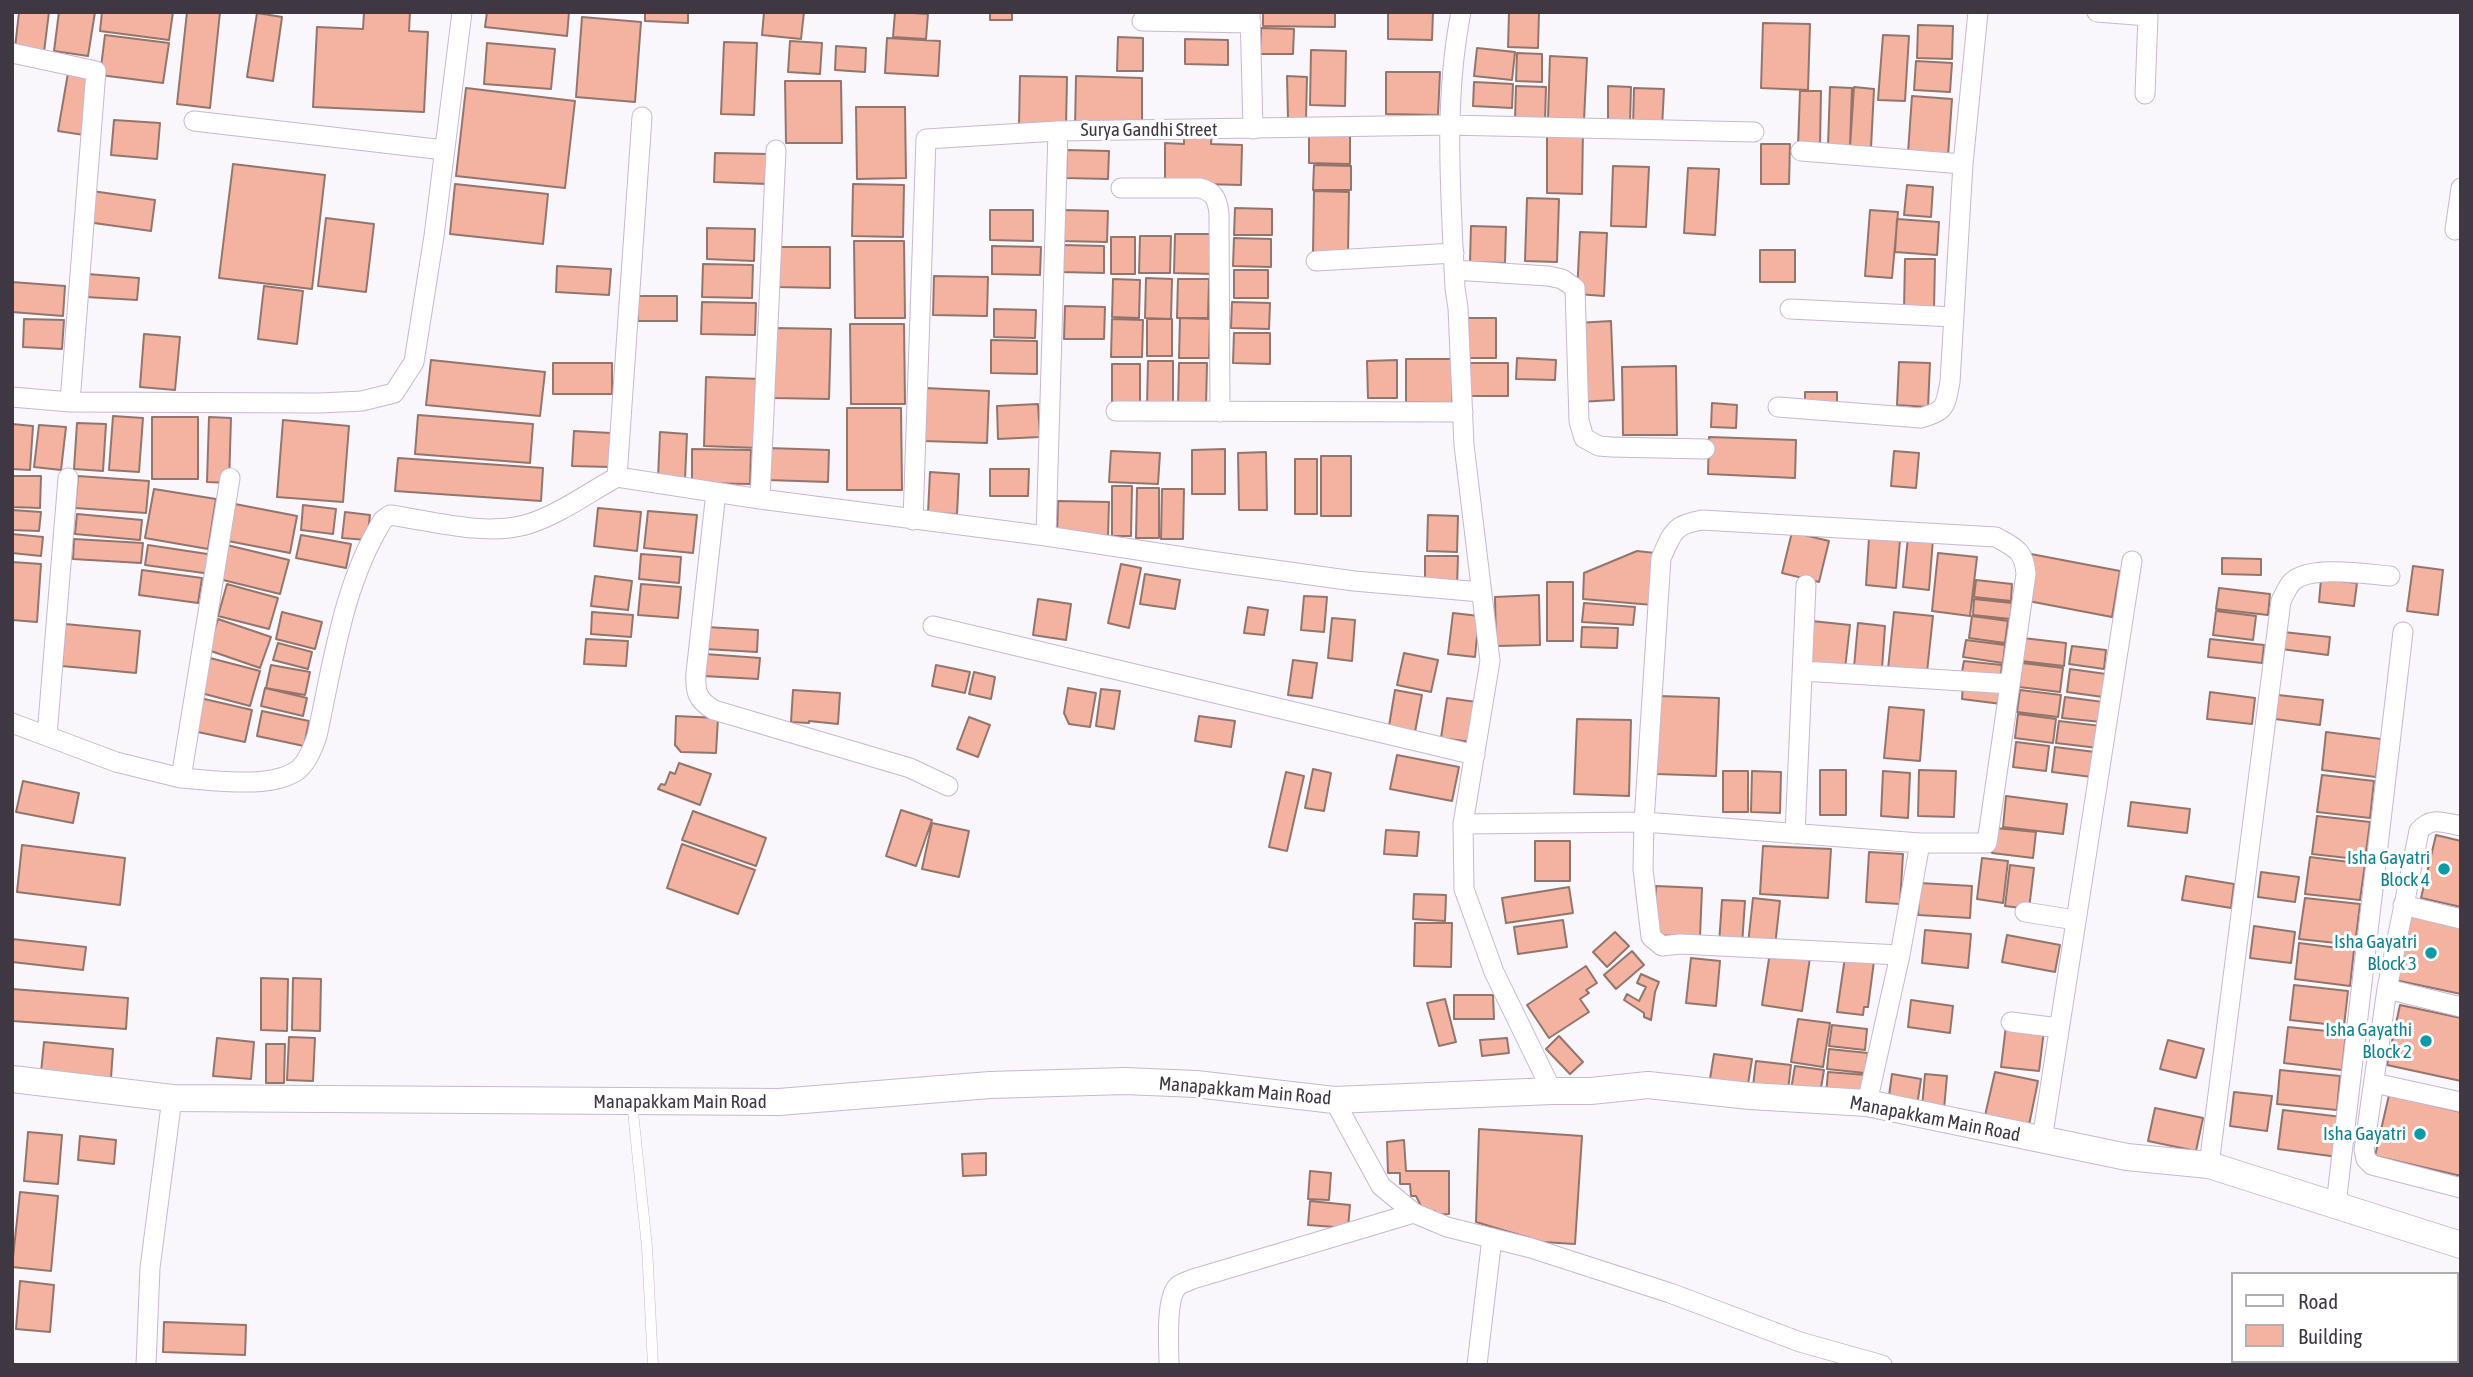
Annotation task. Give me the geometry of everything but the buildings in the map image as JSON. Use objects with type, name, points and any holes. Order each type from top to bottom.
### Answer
[{"type":"main road","name":"Manapakkam Main Road","points":[[12,1079],[172,1098],[779,1102],[990,1085],[1125,1081],[1196,1084],[1334,1100],[1591,1091],[1648,1085],[1750,1096],[1867,1103],[2127,1157],[2209,1165],[2461,1245]]},
{"type":"street","points":[[12,397],[70,402],[320,403],[362,401],[394,393],[414,362],[462,12]]},
{"type":"street","points":[[1461,12],[1455,45],[1449,125],[1454,262],[1464,445],[1490,661],[1463,824],[1464,889],[1494,972],[1552,1091]]},
{"type":"street","points":[[1778,407],[1921,418],[1939,412],[1946,402],[1950,382],[1963,164],[1978,12]]},
{"type":"street","points":[[2097,12],[2148,14],[2145,94]]},
{"type":"street","points":[[1142,21],[1250,17],[1253,129]]},
{"type":"street","points":[[12,53],[96,71],[70,402]]},
{"type":"street","points":[[617,477],[642,117]]},
{"type":"street","points":[[194,121],[444,150]]},
{"type":"street","name":"Surya Gandhi Street","points":[[913,520],[926,139],[1058,131],[1449,125],[1754,132]]},
{"type":"street","points":[[1046,536],[1058,131]]},
{"type":"street","points":[[760,499],[776,150]]},
{"type":"street","points":[[1801,150],[1963,164]]},
{"type":"street","points":[[1121,188],[1200,188],[1210,191],[1217,198],[1220,412]]},
{"type":"street","points":[[2455,230],[2461,188]]},
{"type":"street","points":[[1316,261],[1454,262],[1562,279],[1575,288],[1579,421],[1584,438],[1599,446],[1705,449]]},
{"type":"street","points":[[1790,309],[1954,317]]},
{"type":"street","points":[[1116,411],[1463,412]]},
{"type":"street","points":[[12,723],[116,762],[181,778],[244,782],[278,778],[300,768],[312,752],[344,612],[353,584],[383,520],[390,515],[468,526],[508,528],[553,513],[617,477],[1354,581],[1481,592]]},
{"type":"street","points":[[47,736],[68,478]]},
{"type":"street","points":[[181,778],[230,478]]},
{"type":"street","points":[[716,492],[696,673],[695,691],[702,703],[714,710],[910,768],[948,786]]},
{"type":"street","points":[[1463,824],[1644,822],[1920,844],[1987,843],[2026,574],[2025,559],[2016,548],[1996,537],[1702,520],[1683,523],[1671,535],[1661,558],[1644,822],[1643,869],[1651,937],[1662,946],[1680,944],[1900,955]]},
{"type":"street","points":[[2042,1140],[2132,561]]},
{"type":"street","points":[[2209,1165],[2281,601],[2292,581],[2308,575],[2329,571],[2390,576]]},
{"type":"street","points":[[1795,834],[1807,585]]},
{"type":"street","points":[[933,626],[1475,755]]},
{"type":"street","points":[[2336,1205],[2403,632]]},
{"type":"street","points":[[1803,671],[2010,684]]},
{"type":"street","points":[[2461,827],[2435,820],[2425,823],[2419,831],[2386,989],[2364,1150],[2365,1159],[2372,1165],[2461,1188]]},
{"type":"street","points":[[1867,1103],[1900,955],[1920,844]]},
{"type":"street","points":[[2403,905],[2461,919]]},
{"type":"street","points":[[2025,912],[2075,920]]},
{"type":"street","points":[[2386,989],[2461,1007]]},
{"type":"street","points":[[2011,1022],[2059,1028]]},
{"type":"street","points":[[2374,1083],[2461,1102]]},
{"type":"street","points":[[146,1365],[150,1268],[172,1098]]},
{"type":"street","points":[[1334,1100],[1381,1186],[1414,1213],[1447,1227],[1531,1248],[1670,1293],[1809,1355],[1875,1363]]},
{"type":"street","points":[[1169,1365],[1169,1321],[1173,1295],[1178,1285],[1414,1213]]},
{"type":"street","points":[[1477,1365],[1492,1238]]},
{"type":"lane","points":[[632,1101],[647,1247],[653,1365]]},
{"type":"place","name":"Isha Gayatri Block 4","points":[[2444,869]]},
{"type":"place","name":"Isha Gayatri Block 3","points":[[2431,953]]},
{"type":"place","name":"Isha Gayathi Block 2","points":[[2426,1041]]},
{"type":"place","name":"Isha Gayatri","points":[[2420,1134]]}]
